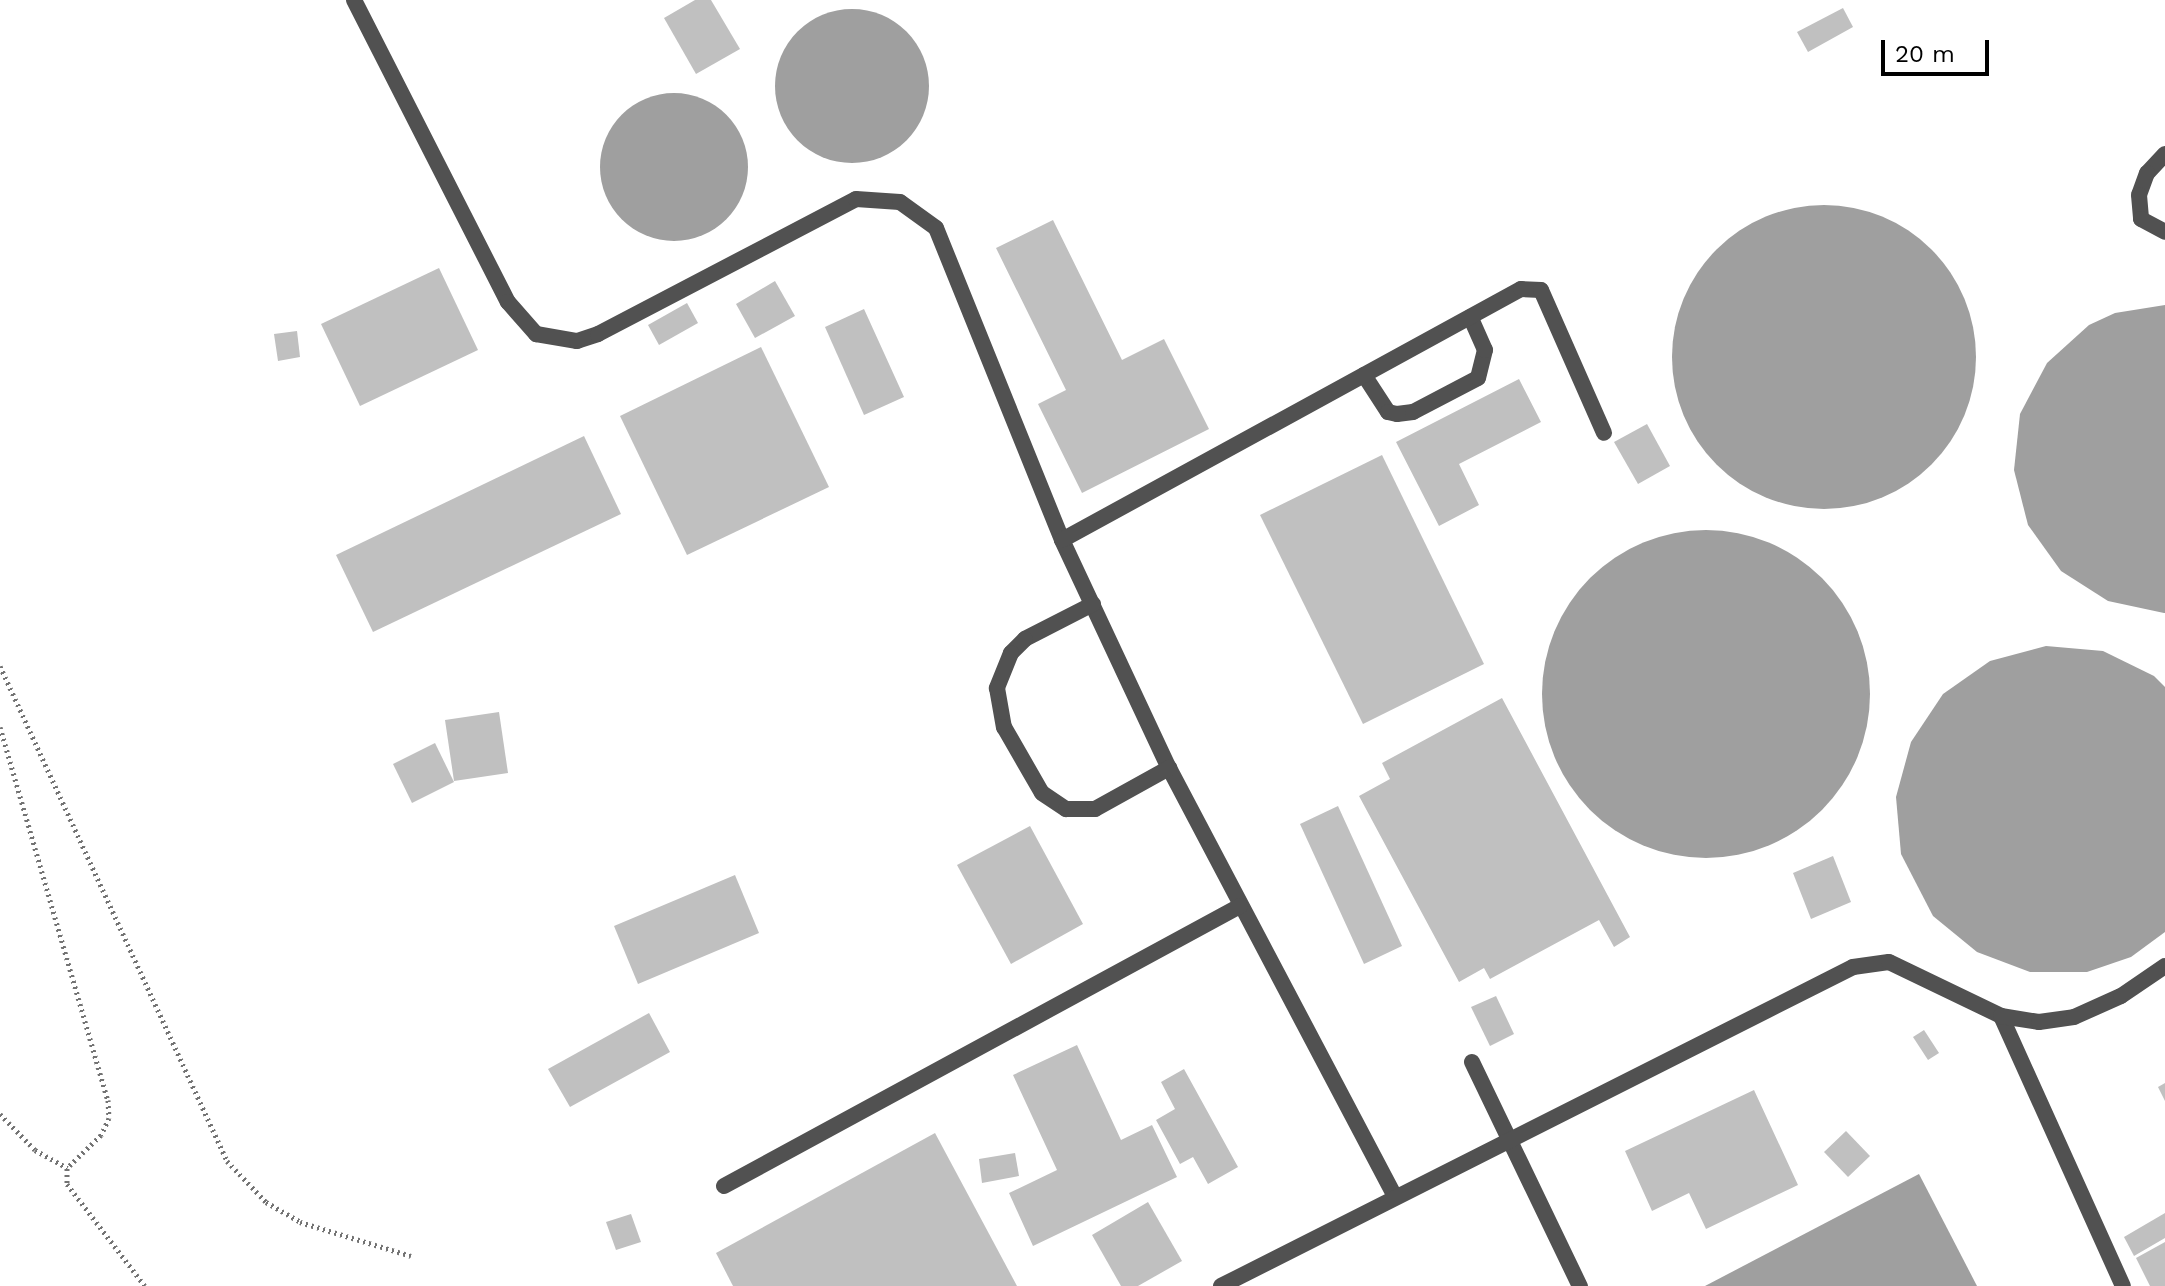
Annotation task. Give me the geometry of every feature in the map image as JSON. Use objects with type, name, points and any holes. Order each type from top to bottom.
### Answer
[{"type":"lane","points":[[354,0],[508,302],[536,334],[577,341],[598,334],[856,199],[889,199],[920,212],[947,247],[1062,540],[1169,768],[1395,1196]]},
{"type":"lane","points":[[2165,154],[2147,173],[2139,195],[2141,219],[2165,232]]},
{"type":"lane","points":[[1062,540],[1521,289],[1541,290],[1604,433]]},
{"type":"lane","points":[[1364,375],[1388,412],[1397,414],[1413,412],[1478,378],[1485,350],[1470,317]]},
{"type":"lane","points":[[1093,604],[1025,639],[1011,653],[997,688],[1004,727],[1042,793],[1066,809],[1095,809],[1169,768]]},
{"type":"lane","points":[[724,1186],[1240,906]]},
{"type":"lane","points":[[1221,1286],[1853,967],[1889,962],[2001,1016],[2039,1022],[2074,1017],[2121,996],[2165,966]]},
{"type":"lane","points":[[2001,1016],[2123,1286]]},
{"type":"lane","points":[[1472,1062],[1580,1286]]},
{"type":"path","points":[[0,666],[227,1161],[266,1202],[300,1222],[411,1256]]},
{"type":"path","points":[[0,727],[108,1100],[109,1118],[101,1135],[67,1168],[67,1184],[77,1202],[145,1286]]},
{"type":"path","points":[[0,1114],[35,1150],[67,1168]]},
{"type":"shaded area","points":[[852,9],[882,15],[907,31],[923,56],[929,86],[923,116],[907,141],[882,157],[852,163],[822,157],[797,141],[781,116],[775,86],[781,56],[797,31],[822,15]]},
{"type":"shaded area","points":[[674,93],[702,98],[727,114],[743,139],[748,167],[743,195],[727,220],[702,236],[674,241],[646,236],[621,220],[605,195],[600,167],[605,139],[621,114],[646,98]]},
{"type":"shaded area","points":[[1824,205],[1854,208],[1882,216],[1909,230],[1932,249],[1951,272],[1965,299],[1973,327],[1976,357],[1973,387],[1965,415],[1951,442],[1932,465],[1909,484],[1882,498],[1854,506],[1824,509],[1794,506],[1766,498],[1739,484],[1716,465],[1697,442],[1683,415],[1675,387],[1672,357],[1675,327],[1683,299],[1697,272],[1716,249],[1739,230],[1766,216],[1794,208]]},
{"type":"shaded area","points":[[2165,305],[2164,613],[2108,601],[2061,571],[2028,525],[2014,470],[2020,414],[2047,363],[2089,325],[2115,313]]},
{"type":"shaded area","points":[[1690,530],[1722,530],[1754,537],[1783,549],[1810,567],[1833,590],[1858,631],[1867,662],[1870,694],[1867,726],[1858,757],[1843,785],[1810,821],[1783,839],[1754,851],[1722,858],[1690,858],[1658,851],[1629,839],[1602,821],[1579,798],[1561,771],[1549,742],[1542,710],[1542,678],[1549,646],[1561,617],[1579,590],[1602,567],[1629,549],[1658,537]]},
{"type":"shaded area","points":[[2046,646],[2103,651],[2154,676],[2165,687],[2165,932],[2131,957],[2087,972],[2030,972],[1977,952],[1933,916],[1901,854],[1896,797],[1911,742],[1943,694],[1990,661]]},
{"type":"shaded area","points":[[1919,1174],[1977,1286],[1705,1286]]},
{"type":"building","points":[[695,0],[711,0],[740,49],[696,74],[664,18]]},
{"type":"building","points":[[1843,8],[1853,27],[1808,52],[1797,32]]},
{"type":"building","points":[[1053,220],[1122,360],[1164,339],[1209,429],[1082,493],[1038,404],[1066,390],[996,248]]},
{"type":"building","points":[[439,268],[478,350],[360,406],[321,324]]},
{"type":"building","points":[[775,281],[795,316],[755,338],[736,304]]},
{"type":"building","points":[[687,303],[698,323],[659,345],[648,325]]},
{"type":"building","points":[[864,309],[904,397],[864,415],[825,327]]},
{"type":"building","points":[[297,331],[300,357],[278,361],[274,334]]},
{"type":"building","points":[[761,347],[829,487],[687,555],[620,416]]},
{"type":"building","points":[[1519,379],[1541,422],[1459,464],[1479,505],[1439,526],[1396,442]]},
{"type":"building","points":[[1647,424],[1670,466],[1638,484],[1614,442]]},
{"type":"building","points":[[584,436],[621,514],[373,632],[336,555]]},
{"type":"building","points":[[1382,455],[1484,664],[1363,724],[1260,515]]},
{"type":"building","points":[[1502,698],[1630,937],[1614,947],[1599,920],[1490,979],[1484,968],[1459,982],[1359,796],[1390,779],[1382,763]]},
{"type":"building","points":[[499,712],[508,773],[454,781],[445,720]]},
{"type":"building","points":[[435,743],[454,782],[412,803],[393,764]]},
{"type":"building","points":[[1338,806],[1402,946],[1364,964],[1300,824]]},
{"type":"building","points":[[1030,826],[1083,924],[1011,964],[957,865]]},
{"type":"building","points":[[1833,856],[1851,902],[1811,919],[1793,873]]},
{"type":"building","points":[[735,875],[759,933],[638,984],[614,926]]},
{"type":"building","points":[[1496,996],[1514,1034],[1490,1046],[1471,1007]]},
{"type":"building","points":[[649,1013],[670,1052],[570,1107],[548,1069]]},
{"type":"building","points":[[1924,1030],[1939,1053],[1928,1060],[1913,1037]]},
{"type":"building","points":[[1077,1045],[1121,1140],[1152,1125],[1177,1177],[1033,1246],[1009,1193],[1057,1170],[1013,1075]]},
{"type":"building","points":[[1184,1069],[1238,1167],[1208,1184],[1193,1157],[1180,1164],[1156,1120],[1175,1109],[1161,1082]]},
{"type":"building","points":[[2165,1083],[2165,1101],[2158,1087]]},
{"type":"building","points":[[1754,1090],[1798,1185],[1706,1229],[1689,1193],[1652,1211],[1625,1151]]},
{"type":"building","points":[[1846,1131],[1870,1156],[1848,1177],[1824,1152]]},
{"type":"building","points":[[935,1133],[1017,1286],[733,1286],[716,1253]]},
{"type":"building","points":[[1015,1153],[1019,1176],[982,1183],[979,1159]]},
{"type":"building","points":[[1148,1202],[1182,1261],[1138,1286],[1121,1286],[1092,1235]]},
{"type":"building","points":[[2165,1213],[2165,1238],[2134,1256],[2124,1237]]},
{"type":"building","points":[[631,1214],[641,1242],[616,1250],[606,1222]]},
{"type":"building","points":[[2165,1242],[2165,1286],[2150,1286],[2136,1258]]}]
